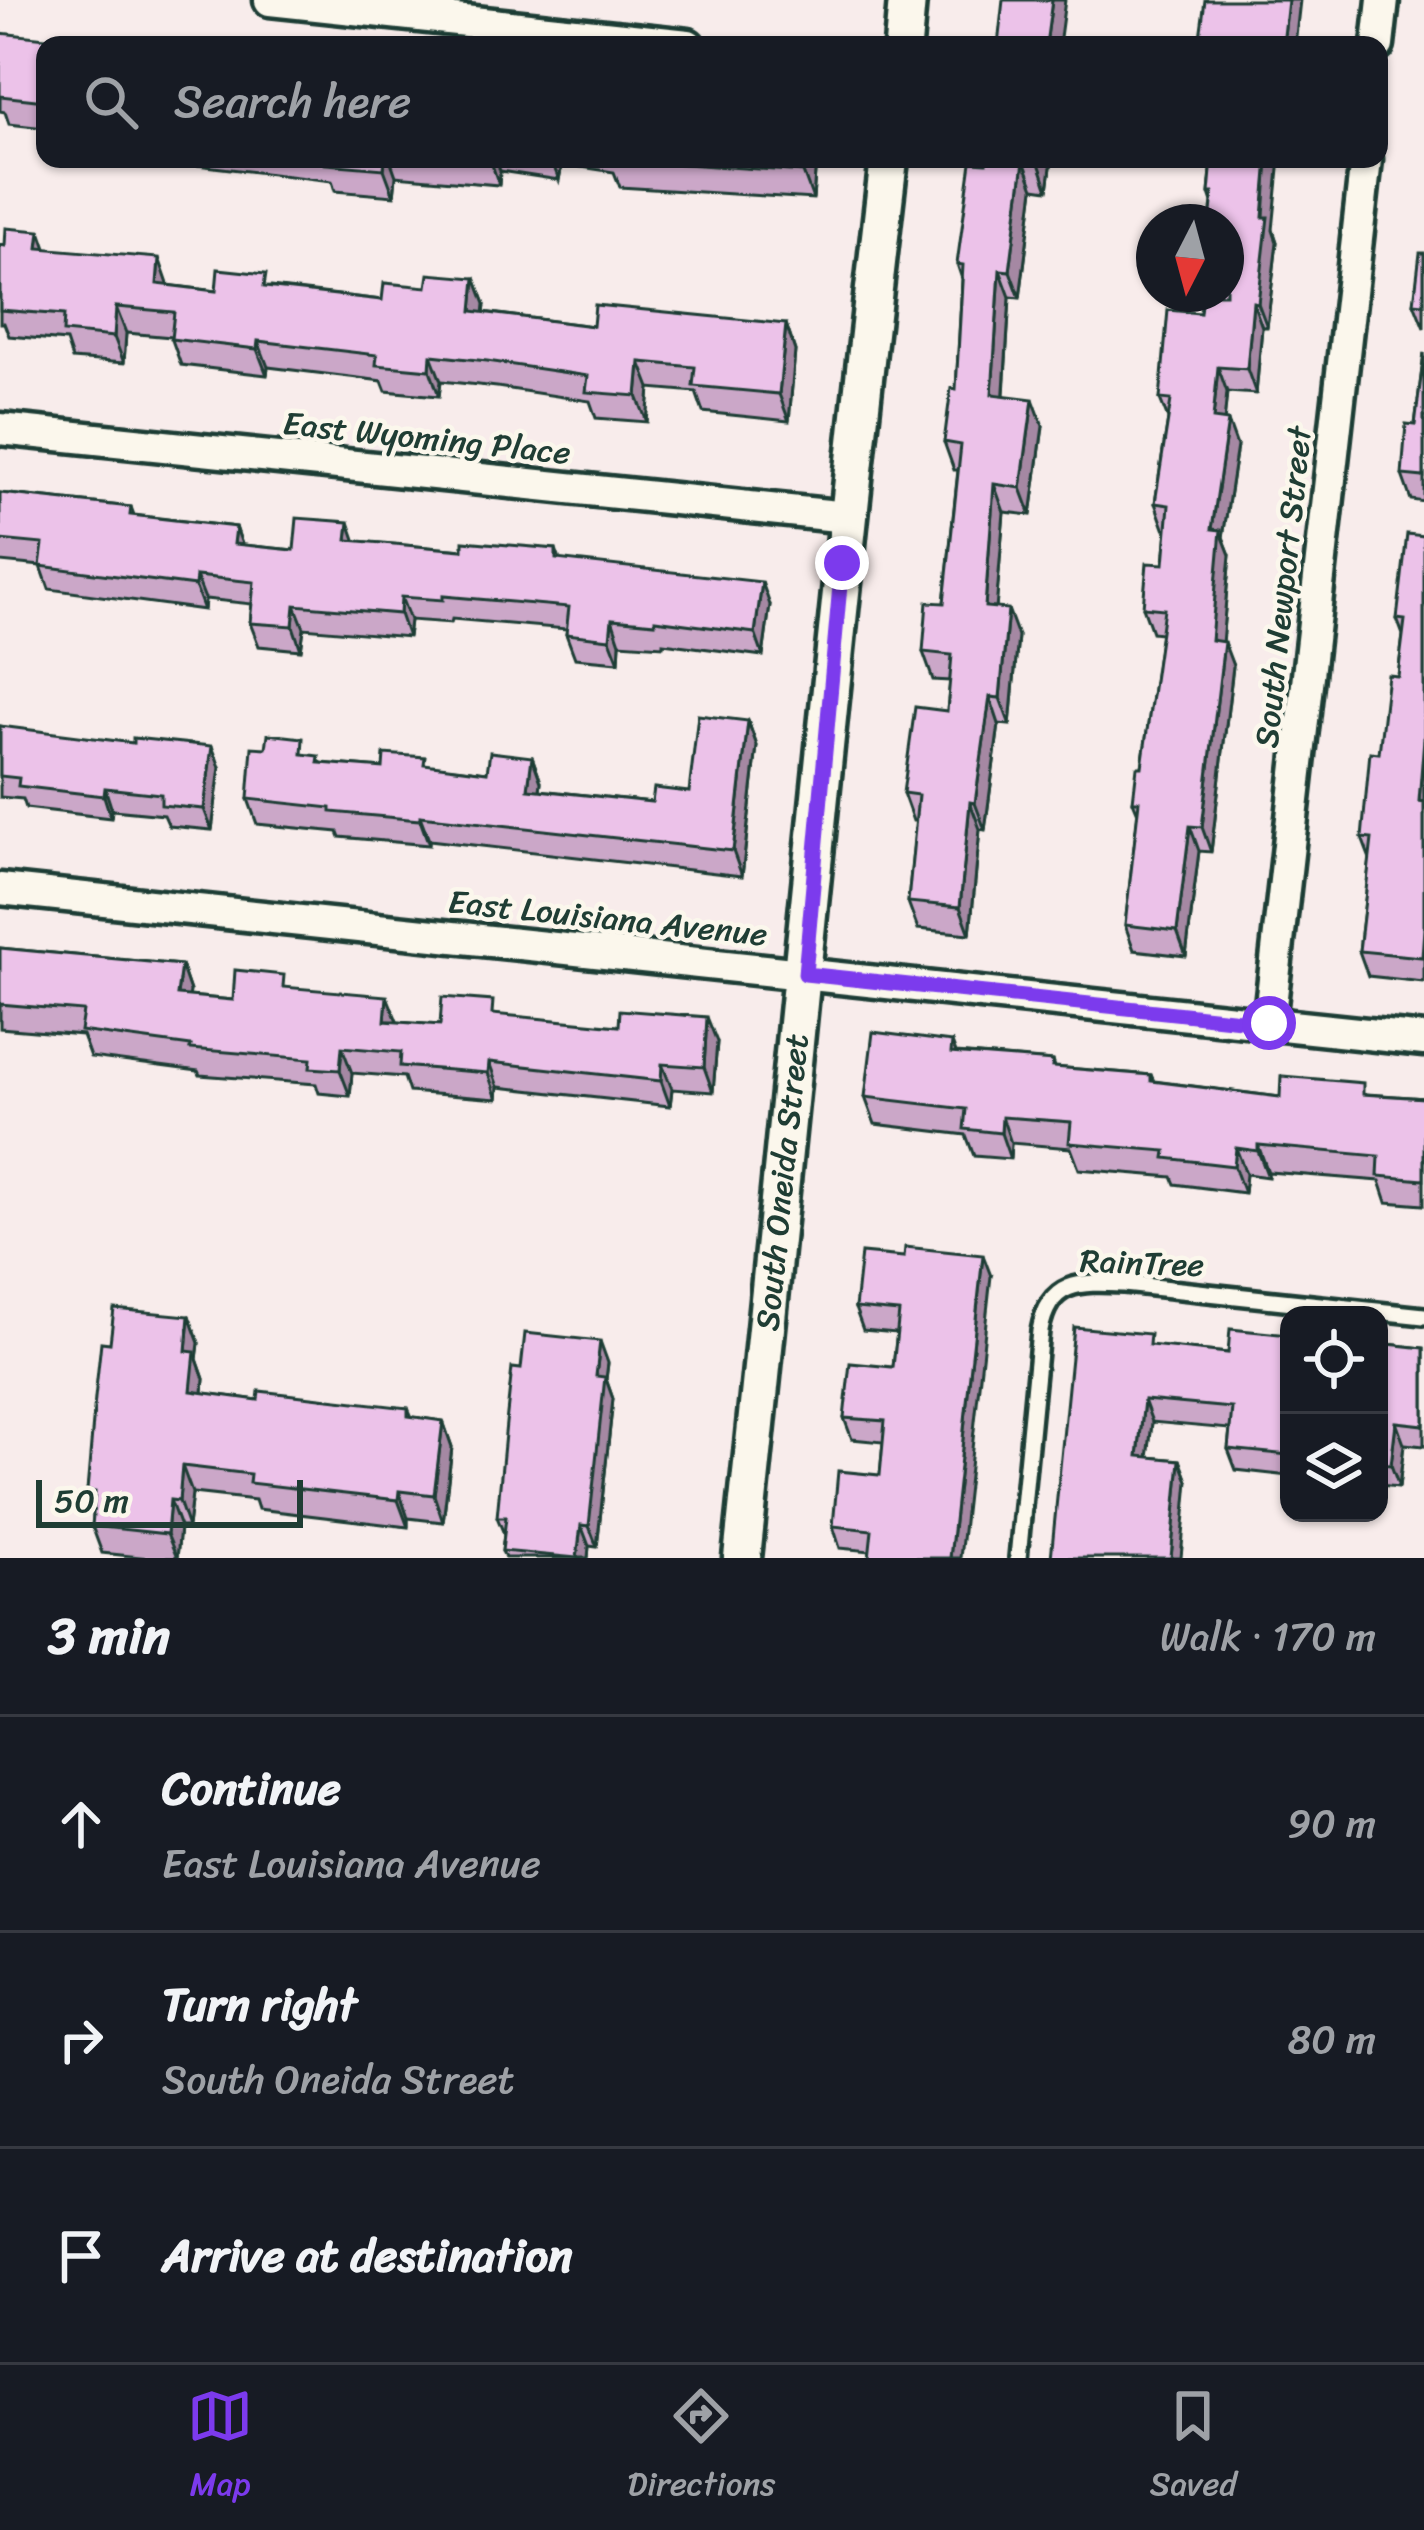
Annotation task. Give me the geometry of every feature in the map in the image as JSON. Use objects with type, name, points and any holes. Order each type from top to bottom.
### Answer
[{"type":"street","points":[[270,0],[604,36]]},
{"type":"street","points":[[903,36],[907,0]]},
{"type":"street","points":[[1379,36],[1383,0]]},
{"type":"street","name":"South Oneida Street","points":[[742,1558],[805,974],[847,518],[888,168]]},
{"type":"street","name":"South Newport Street","points":[[1269,1023],[1365,168]]},
{"type":"street","name":"East Wyoming Place","points":[[0,429],[847,518]]},
{"type":"street","name":"East Louisiana Avenue","points":[[0,889],[1424,1040]]},
{"type":"lane","name":"RainTree","points":[[1018,1558],[1040,1331],[1050,1300],[1059,1292],[1084,1284],[1124,1284],[1424,1316]]},
{"type":"building","points":[[1003,0],[1052,0],[1047,36],[999,36]]},
{"type":"building","points":[[1205,0],[1288,0],[1284,36],[1200,36]]},
{"type":"building","points":[[0,33],[36,37],[36,100],[0,96]]},
{"type":"building","points":[[744,168],[803,168],[803,172]]},
{"type":"building","points":[[970,168],[1023,168],[1010,271],[1000,270],[992,394],[1033,399],[1021,488],[994,484],[985,607],[1008,609],[1000,698],[990,697],[975,803],[970,802],[960,907],[908,902],[918,795],[903,793],[915,707],[947,711],[952,655],[923,652],[927,602],[944,603],[961,445],[944,442],[951,388],[956,389],[963,265],[957,264]]},
{"type":"building","points":[[1211,168],[1267,168],[1263,217],[1268,217],[1247,369],[1218,367],[1213,419],[1228,421],[1212,529],[1221,530],[1211,640],[1224,642],[1202,827],[1190,826],[1177,931],[1125,925],[1139,801],[1133,801],[1137,767],[1142,767],[1164,609],[1143,607],[1147,563],[1164,564],[1169,505],[1155,503],[1171,400],[1160,399],[1168,312],[1244,312],[1244,204],[1212,204],[1213,193],[1209,193]]},
{"type":"building","points":[[6,228],[40,231],[38,248],[159,258],[157,284],[216,291],[218,269],[266,274],[264,287],[382,300],[384,283],[427,287],[429,274],[475,278],[472,311],[593,326],[595,305],[786,324],[779,394],[693,386],[695,367],[640,362],[637,396],[586,392],[588,376],[487,361],[431,355],[430,370],[376,365],[377,355],[258,341],[257,349],[171,339],[174,312],[116,307],[114,337],[63,332],[64,315],[0,310],[0,245],[5,246]]},
{"type":"building","points":[[1420,253],[1424,253],[1424,304],[1414,303]]},
{"type":"building","points":[[1424,353],[1424,477],[1402,475],[1406,424],[1415,425]]},
{"type":"building","points":[[0,493],[131,507],[130,515],[236,527],[234,544],[294,550],[297,518],[349,522],[347,540],[463,550],[463,541],[556,549],[556,559],[762,582],[755,633],[612,619],[610,639],[566,634],[569,607],[443,596],[443,600],[401,597],[400,614],[295,605],[293,626],[250,623],[254,582],[196,576],[195,586],[40,566],[43,544],[0,540]]},
{"type":"building","points":[[1407,534],[1424,536],[1424,738],[1419,801],[1424,802],[1422,957],[1359,951],[1372,839],[1362,838],[1370,752],[1379,753],[1388,675],[1398,676],[1405,620],[1397,619]]},
{"type":"building","points":[[698,715],[748,721],[733,851],[420,816],[420,820],[331,812],[331,808],[248,799],[252,747],[266,748],[268,734],[303,738],[302,754],[319,756],[318,763],[383,768],[384,754],[425,757],[424,764],[487,772],[490,752],[532,757],[528,789],[652,802],[654,788],[689,792]]},
{"type":"building","points":[[0,726],[133,743],[133,738],[212,746],[204,809],[161,805],[161,794],[105,788],[104,796],[18,786],[19,778],[0,776]]},
{"type":"building","points":[[0,948],[181,965],[177,995],[233,1000],[235,970],[284,975],[283,987],[387,996],[385,1021],[440,1025],[442,997],[493,1001],[492,1014],[619,1026],[620,1010],[707,1017],[704,1067],[662,1064],[661,1081],[489,1062],[488,1073],[400,1066],[401,1052],[342,1047],[340,1070],[310,1068],[311,1059],[190,1049],[80,1031],[83,1011],[0,1004]]},
{"type":"building","points":[[873,1032],[952,1042],[951,1053],[1053,1061],[1052,1067],[1151,1075],[1151,1081],[1280,1097],[1281,1076],[1363,1083],[1363,1094],[1424,1098],[1424,1180],[1378,1176],[1379,1156],[1258,1145],[1258,1151],[1236,1148],[1234,1166],[1165,1158],[1166,1151],[1069,1143],[1071,1122],[1002,1117],[1001,1133],[964,1129],[966,1109],[865,1097]]},
{"type":"building","points":[[905,1247],[983,1255],[950,1558],[869,1558],[872,1530],[833,1526],[838,1471],[880,1475],[885,1421],[844,1418],[850,1363],[893,1367],[899,1312],[855,1308],[861,1253],[904,1257]]},
{"type":"building","points":[[114,1309],[189,1316],[186,1351],[195,1352],[191,1391],[258,1400],[259,1391],[408,1408],[408,1416],[443,1421],[434,1495],[399,1491],[398,1500],[249,1483],[250,1474],[182,1466],[179,1501],[170,1500],[167,1534],[92,1526],[95,1492],[87,1491],[95,1398],[101,1342],[110,1343]]},
{"type":"building","points":[[1074,1327],[1150,1334],[1149,1345],[1228,1353],[1230,1329],[1280,1334],[1280,1454],[1228,1449],[1232,1408],[1144,1400],[1138,1456],[1180,1460],[1171,1558],[1051,1558]]},
{"type":"building","points":[[525,1333],[600,1341],[596,1376],[605,1377],[589,1526],[581,1525],[577,1558],[502,1551],[506,1517],[497,1517],[506,1423],[512,1368],[521,1369]]},
{"type":"building","points":[[1388,1344],[1424,1348],[1424,1425],[1396,1422],[1391,1465]]},
{"type":"route","points":[[842,563],[805,974],[1269,1023]]}]
